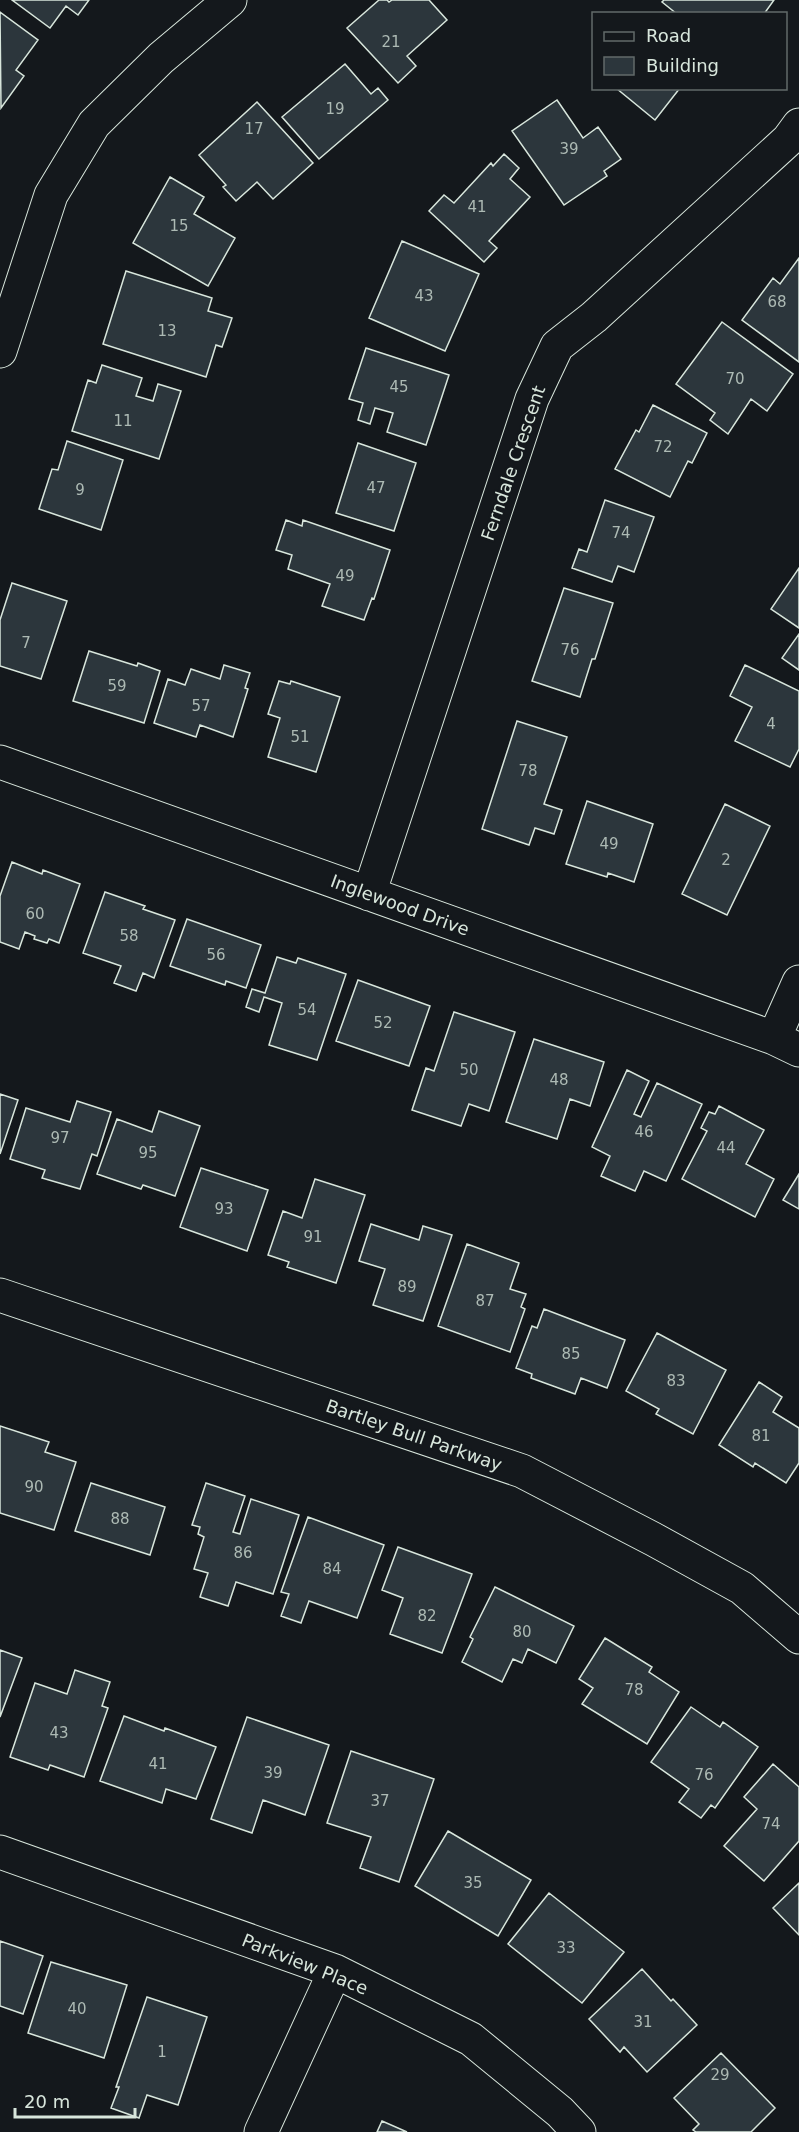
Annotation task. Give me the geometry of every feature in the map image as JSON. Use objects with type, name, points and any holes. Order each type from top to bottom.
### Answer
[{"type":"street","points":[[0,351],[51,195],[94,123],[161,58],[230,0]]},
{"type":"street","name":"Ferndale Crescent","points":[[369,894],[532,399],[557,346],[594,317],[788,140],[799,125]]},
{"type":"street","name":"Inglewood Drive","points":[[0,762],[787,1044]]},
{"type":"street","points":[[787,1044],[799,982]]},
{"type":"street","name":"Bartley Bull Parkway","points":[[0,1295],[522,1472],[653,1539],[742,1588],[799,1637]]},
{"type":"street","name":"Parkview Place","points":[[0,1852],[335,1971],[471,2039],[560,2112],[579,2132]]},
{"type":"street","points":[[261,2132],[335,1971]]},
{"type":"building","points":[[12,0],[89,0],[78,15],[66,6],[50,28]]},
{"type":"building","points":[[379,0],[389,2],[392,0],[429,0],[447,20],[407,56],[416,66],[398,83],[347,28]]},
{"type":"building","points":[[664,0],[774,0],[765,12],[674,12],[662,2]]},
{"type":"building","points":[[0,12],[38,40],[16,70],[24,76],[1,108]]},
{"type":"building","points":[[345,64],[371,94],[378,88],[388,100],[319,159],[282,117]]},
{"type":"building","points":[[618,90],[678,90],[655,120]]},
{"type":"building","points":[[557,100],[583,138],[598,127],[621,159],[604,171],[607,176],[564,205],[512,131]]},
{"type":"building","points":[[257,102],[313,163],[273,199],[257,182],[236,201],[223,187],[226,185],[199,155]]},
{"type":"building","points":[[504,154],[519,168],[510,179],[530,197],[489,241],[497,248],[484,262],[429,211],[444,195],[454,203],[491,163],[493,166]]},
{"type":"building","points":[[170,177],[204,197],[194,214],[235,238],[208,286],[133,243]]},
{"type":"building","points":[[402,241],[479,274],[445,351],[369,318]]},
{"type":"building","points":[[799,258],[799,362],[742,320],[773,278],[780,284]]},
{"type":"building","points":[[126,271],[212,298],[208,311],[232,318],[222,347],[216,345],[206,377],[103,344]]},
{"type":"building","points":[[722,322],[793,374],[767,411],[751,399],[728,434],[710,420],[715,413],[676,384]]},
{"type":"building","points":[[366,348],[449,375],[426,445],[387,432],[393,413],[375,408],[370,424],[358,420],[363,403],[349,399]]},
{"type":"building","points":[[102,365],[142,378],[136,396],[153,401],[158,384],[181,391],[159,459],[72,431],[88,380],[96,383]]},
{"type":"building","points":[[653,405],[707,433],[692,463],[688,461],[670,497],[615,469],[636,430],[639,432]]},
{"type":"building","points":[[67,441],[123,460],[101,530],[39,509],[52,469],[58,470]]},
{"type":"building","points":[[358,443],[416,463],[394,531],[336,513]]},
{"type":"building","points":[[605,500],[654,517],[634,572],[618,566],[612,582],[572,568],[579,549],[587,552]]},
{"type":"building","points":[[286,520],[302,526],[303,520],[390,550],[374,599],[372,598],[364,620],[322,606],[330,584],[288,569],[292,555],[276,550]]},
{"type":"building","points":[[799,568],[799,628],[771,609]]},
{"type":"building","points":[[12,583],[67,601],[41,679],[0,666],[0,620]]},
{"type":"building","points":[[564,588],[613,603],[580,697],[532,681]]},
{"type":"building","points":[[799,634],[799,670],[782,658]]},
{"type":"building","points":[[89,651],[160,671],[144,723],[73,701]]},
{"type":"building","points":[[224,665],[250,673],[245,688],[248,689],[233,737],[200,725],[196,737],[154,723],[168,679],[185,685],[191,669],[220,679]]},
{"type":"building","points":[[745,665],[799,691],[799,749],[790,767],[735,741],[752,707],[730,696]]},
{"type":"building","points":[[279,681],[290,684],[291,681],[340,697],[316,772],[268,757],[280,718],[268,714]]},
{"type":"building","points":[[517,721],[567,737],[544,804],[562,810],[554,834],[535,828],[529,845],[482,829]]},
{"type":"building","points":[[587,801],[653,824],[634,882],[608,873],[607,877],[566,864]]},
{"type":"building","points":[[725,804],[770,826],[727,915],[682,894]]},
{"type":"building","points":[[12,862],[42,874],[43,870],[80,884],[59,943],[49,939],[47,943],[34,939],[35,936],[25,932],[19,949],[0,942],[0,896]]},
{"type":"building","points":[[105,892],[145,906],[143,909],[175,920],[154,978],[143,973],[136,991],[114,983],[121,966],[83,953]]},
{"type":"building","points":[[187,919],[261,945],[246,988],[226,981],[225,985],[170,966]]},
{"type":"building","points":[[277,957],[296,963],[298,958],[346,974],[317,1060],[269,1045],[282,1003],[264,997],[259,1012],[246,1007],[252,989],[265,993]]},
{"type":"building","points":[[358,980],[430,1006],[409,1066],[336,1041]]},
{"type":"building","points":[[454,1012],[515,1032],[489,1111],[469,1104],[461,1126],[412,1110],[426,1068],[434,1071]]},
{"type":"building","points":[[534,1039],[604,1062],[590,1106],[570,1099],[557,1139],[506,1122]]},
{"type":"building","points":[[627,1070],[649,1081],[634,1114],[641,1117],[657,1083],[702,1104],[666,1181],[644,1171],[635,1191],[601,1176],[610,1156],[592,1147]]},
{"type":"building","points":[[0,1094],[18,1100],[0,1154]]},
{"type":"building","points":[[77,1101],[111,1112],[97,1156],[92,1154],[80,1189],[42,1178],[45,1170],[10,1159],[26,1108],[70,1122]]},
{"type":"building","points":[[719,1106],[764,1130],[746,1164],[774,1179],[755,1217],[682,1179],[707,1131],[701,1128],[709,1112],[715,1114]]},
{"type":"building","points":[[159,1111],[200,1126],[175,1196],[143,1185],[141,1189],[97,1174],[117,1119],[152,1132]]},
{"type":"building","points":[[201,1168],[268,1190],[247,1251],[180,1227]]},
{"type":"building","points":[[799,1174],[799,1209],[783,1200]]},
{"type":"building","points":[[315,1179],[365,1195],[336,1283],[287,1267],[289,1262],[268,1255],[283,1211],[302,1218]]},
{"type":"building","points":[[371,1224],[419,1240],[423,1226],[452,1235],[423,1321],[373,1305],[385,1269],[359,1261]]},
{"type":"building","points":[[467,1244],[519,1263],[510,1289],[526,1294],[521,1307],[525,1309],[510,1352],[438,1326]]},
{"type":"building","points":[[544,1309],[625,1340],[607,1388],[581,1378],[575,1394],[531,1378],[532,1374],[516,1368],[532,1326],[537,1328]]},
{"type":"building","points":[[657,1333],[726,1370],[693,1434],[656,1414],[659,1409],[626,1391]]},
{"type":"building","points":[[759,1382],[782,1397],[773,1412],[799,1428],[799,1463],[786,1483],[755,1463],[753,1467],[719,1445]]},
{"type":"building","points":[[0,1426],[49,1442],[45,1452],[76,1462],[54,1530],[0,1513]]},
{"type":"building","points":[[91,1483],[165,1507],[150,1555],[75,1531]]},
{"type":"building","points":[[206,1483],[245,1496],[233,1532],[240,1534],[251,1499],[299,1515],[273,1594],[236,1582],[228,1606],[200,1597],[208,1573],[194,1569],[204,1537],[198,1534],[200,1527],[192,1525]]},
{"type":"building","points":[[308,1517],[384,1545],[357,1618],[309,1601],[301,1623],[281,1616],[289,1594],[281,1592]]},
{"type":"building","points":[[398,1547],[472,1574],[442,1653],[390,1634],[403,1598],[382,1590]]},
{"type":"building","points":[[495,1587],[574,1626],[556,1663],[528,1649],[522,1663],[513,1659],[502,1682],[462,1662],[473,1639],[470,1637]]},
{"type":"building","points":[[605,1638],[652,1667],[649,1672],[679,1692],[647,1744],[582,1704],[593,1688],[579,1679]]},
{"type":"building","points":[[0,1650],[22,1658],[0,1717]]},
{"type":"building","points":[[75,1670],[110,1682],[102,1706],[108,1708],[84,1777],[50,1765],[48,1770],[10,1757],[35,1683],[67,1694]]},
{"type":"building","points":[[691,1707],[720,1727],[723,1722],[758,1747],[715,1808],[711,1805],[701,1818],[679,1802],[689,1789],[651,1762]]},
{"type":"building","points":[[124,1716],[216,1747],[196,1799],[166,1789],[162,1803],[100,1781]]},
{"type":"building","points":[[247,1717],[329,1745],[305,1815],[263,1800],[252,1833],[211,1819]]},
{"type":"building","points":[[351,1751],[434,1779],[399,1882],[360,1868],[371,1837],[327,1823]]},
{"type":"building","points":[[773,1764],[799,1787],[799,1841],[764,1881],[724,1846],[757,1809],[744,1797]]},
{"type":"building","points":[[448,1831],[531,1880],[498,1936],[415,1886]]},
{"type":"building","points":[[799,1883],[799,1935],[773,1908]]},
{"type":"building","points":[[549,1893],[624,1952],[582,2003],[508,1944]]},
{"type":"building","points":[[0,1941],[43,1956],[23,2014],[0,2006]]},
{"type":"building","points":[[51,1962],[127,1985],[104,2058],[28,2033]]},
{"type":"building","points":[[642,1969],[697,2025],[647,2072],[624,2047],[620,2052],[589,2019]]},
{"type":"building","points":[[147,1997],[207,2017],[178,2105],[147,2095],[139,2118],[111,2108]]},
{"type":"building","points":[[721,2053],[775,2108],[751,2132],[696,2132],[693,2130],[699,2124],[674,2098]]},
{"type":"building","points":[[382,2121],[407,2132],[377,2132]]}]
